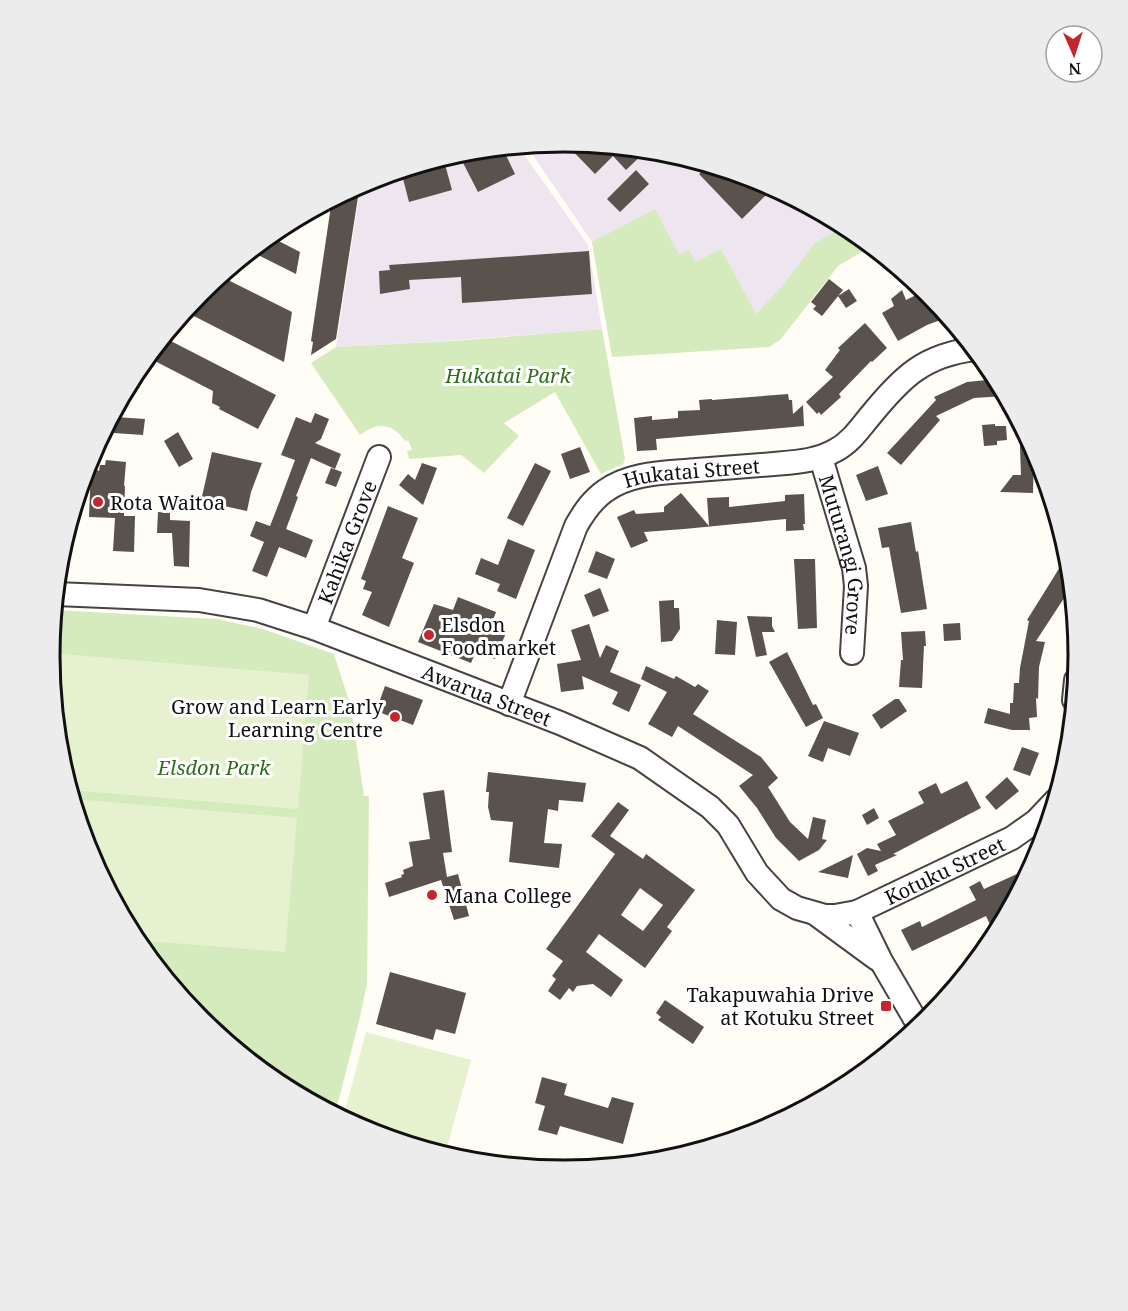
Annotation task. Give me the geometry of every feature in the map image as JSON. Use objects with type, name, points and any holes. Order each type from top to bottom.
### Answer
[{"type":"street","name":"Hukatai Street","points":[[508,704],[576,526],[584,512],[605,491],[621,482],[650,474],[820,458],[844,445],[857,433],[891,390],[909,374],[945,355],[965,351]]},
{"type":"street","name":"Kahika Grove","points":[[314,628],[380,457]]},
{"type":"street","name":"Muturangi Grove","points":[[820,458],[854,568],[856,586],[852,654]]},
{"type":"street","name":"Awarua Street","points":[[64,594],[213,602],[258,610],[314,628],[560,723],[640,758],[710,807],[728,825],[757,873],[781,899],[815,914],[835,916],[857,912]]},
{"type":"street","name":"Kotuku Street","points":[[857,912],[1012,838],[1042,815]]},
{"type":"street","points":[[857,912],[881,961],[914,1017]]},
{"type":"street","points":[[815,914],[881,961]]},
{"type":"shaded area","points":[[531,153],[597,153],[630,156],[694,169],[726,178],[787,203],[845,236],[817,252],[766,320],[609,338],[592,242]]},
{"type":"shaded area","points":[[523,154],[588,245],[602,329],[336,347],[359,195],[371,190],[402,178],[466,161]]},
{"type":"green space","points":[[655,209],[679,255],[689,250],[696,262],[721,249],[756,314],[784,284],[815,243],[836,231],[864,251],[838,266],[780,340],[769,347],[612,357],[592,242]]},
{"type":"green space","name":"Hukatai Park","points":[[602,329],[625,459],[623,462],[625,463],[601,474],[555,392],[504,423],[519,436],[484,473],[461,455],[409,459],[407,451],[412,450],[408,440],[405,441],[390,427],[378,426],[360,435],[311,363],[336,347],[453,341]]},
{"type":"green space","name":"Elsdon Park","points":[[62,610],[217,619],[263,629],[334,654],[351,707],[364,796],[369,796],[367,983],[337,1106],[284,1075],[257,1055],[208,1012],[164,962],[145,936],[112,878],[98,848],[77,786],[64,721],[61,688]]},
{"type":"green space","points":[[60,654],[309,675],[298,809],[78,791],[64,721]]},
{"type":"green space","points":[[81,800],[297,818],[285,952],[149,941],[112,878],[98,848]]},
{"type":"green space","points":[[366,1032],[471,1060],[448,1145],[402,1133],[345,1110]]},
{"type":"building","points":[[574,152],[639,157],[626,170],[613,156],[595,174]]},
{"type":"building","points":[[506,155],[515,174],[478,192],[463,162]]},
{"type":"building","points":[[445,166],[452,190],[409,202],[403,178]]},
{"type":"building","points":[[636,170],[649,184],[620,212],[607,199]]},
{"type":"building","points":[[702,171],[726,178],[767,194],[742,219],[699,174]]},
{"type":"building","points":[[358,196],[336,339],[311,355],[313,342],[311,341],[331,209]]},
{"type":"building","points":[[278,241],[300,252],[296,274],[258,255]]},
{"type":"building","points":[[589,251],[592,294],[462,303],[461,277],[409,280],[410,289],[380,294],[379,271],[390,270],[389,265]]},
{"type":"building","points":[[829,279],[843,290],[822,316],[813,309],[816,306],[811,302]]},
{"type":"building","points":[[228,280],[292,312],[284,362],[192,315]]},
{"type":"building","points":[[849,289],[857,301],[846,308],[838,296]]},
{"type":"building","points":[[902,290],[906,300],[916,295],[940,320],[898,341],[882,313],[894,306],[891,299]]},
{"type":"building","points":[[865,323],[887,348],[839,394],[841,397],[821,415],[819,412],[817,414],[806,402],[833,377],[825,370],[840,350],[838,348]]},
{"type":"building","points":[[171,341],[276,395],[258,429],[219,409],[220,407],[212,403],[213,391],[155,361]]},
{"type":"building","points":[[986,380],[996,397],[974,398],[936,416],[940,420],[901,465],[887,453],[936,400],[934,397],[967,382]]},
{"type":"building","points":[[788,394],[789,400],[792,400],[793,414],[803,405],[804,426],[656,439],[657,450],[637,451],[634,418],[652,416],[652,420],[678,418],[678,411],[700,410],[699,400]]},
{"type":"building","points":[[315,413],[329,419],[321,439],[315,443],[341,454],[335,469],[311,458],[286,529],[313,540],[306,558],[279,547],[267,577],[252,571],[264,542],[250,536],[256,521],[270,526],[279,503],[295,460],[281,455],[296,417],[311,423]]},
{"type":"building","points":[[120,417],[145,419],[143,435],[114,433]]},
{"type":"building","points":[[995,424],[995,426],[1006,426],[1007,440],[997,441],[997,445],[984,446],[982,425]]},
{"type":"building","points":[[178,432],[193,459],[179,467],[164,441]]},
{"type":"building","points":[[1020,441],[1033,472],[1033,493],[1000,492],[1013,475],[1021,475]]},
{"type":"building","points":[[580,447],[590,472],[570,479],[561,454]]},
{"type":"building","points":[[212,452],[262,463],[251,492],[247,511],[201,501]]},
{"type":"building","points":[[106,460],[126,462],[124,516],[135,516],[134,552],[113,551],[115,518],[89,517],[90,484],[96,469],[99,471],[100,465],[105,465]]},
{"type":"building","points":[[422,463],[437,468],[423,505],[399,485],[408,474],[415,480]]},
{"type":"building","points":[[535,463],[551,471],[523,526],[507,518]]},
{"type":"building","points":[[878,466],[888,494],[866,501],[856,475]]},
{"type":"building","points":[[331,468],[342,472],[336,487],[325,483]]},
{"type":"building","points":[[681,493],[709,526],[707,498],[729,497],[729,507],[785,501],[785,495],[804,494],[804,530],[786,531],[786,519],[644,532],[648,541],[631,548],[617,517],[634,510],[636,514],[664,512],[664,507]]},
{"type":"building","points":[[388,506],[418,518],[402,558],[414,563],[389,627],[362,615],[372,592],[363,589],[366,581],[361,579]]},
{"type":"building","points":[[158,512],[170,513],[170,520],[190,521],[189,567],[174,566],[172,533],[157,533]]},
{"type":"building","points":[[911,522],[927,609],[901,613],[889,547],[882,548],[878,528]]},
{"type":"building","points":[[508,539],[535,550],[516,599],[497,591],[500,584],[475,574],[481,558],[498,565]]},
{"type":"building","points":[[596,551],[615,559],[607,579],[588,572]]},
{"type":"building","points":[[794,559],[815,559],[817,628],[798,629]]},
{"type":"building","points":[[1060,567],[1065,597],[1036,641],[1045,642],[1039,667],[1037,717],[1029,718],[1030,730],[1012,730],[984,723],[988,708],[1010,714],[1014,683],[1019,683],[1029,621],[1027,620]]},
{"type":"building","points":[[600,588],[609,611],[593,617],[584,595]]},
{"type":"building","points":[[458,597],[496,612],[491,626],[506,633],[495,659],[476,651],[471,663],[418,642],[434,604],[453,610]]},
{"type":"building","points":[[674,600],[674,608],[679,608],[680,629],[672,641],[661,642],[659,601]]},
{"type":"building","points":[[747,616],[772,617],[775,632],[762,632],[767,655],[756,657]]},
{"type":"building","points":[[717,620],[737,622],[735,655],[715,654]]},
{"type":"building","points":[[960,623],[961,640],[944,641],[943,624]]},
{"type":"building","points":[[589,624],[600,658],[606,645],[619,651],[610,672],[641,685],[629,712],[612,704],[618,692],[582,676],[584,689],[561,692],[557,664],[581,660],[571,630]]},
{"type":"building","points":[[925,631],[922,688],[899,687],[901,660],[903,660],[901,632]]},
{"type":"building","points":[[787,652],[813,705],[816,704],[823,718],[806,727],[769,662]]},
{"type":"building","points":[[646,666],[674,679],[676,676],[695,687],[698,684],[709,691],[693,714],[761,757],[778,778],[768,787],[790,822],[808,839],[813,817],[826,820],[822,839],[827,840],[819,850],[799,861],[776,838],[757,808],[739,786],[753,775],[678,726],[672,737],[648,724],[667,692],[641,679]]},
{"type":"building","points":[[385,686],[423,700],[413,725],[376,711]]},
{"type":"building","points":[[895,699],[899,699],[907,711],[881,729],[872,715]]},
{"type":"building","points":[[824,721],[859,733],[850,756],[828,748],[823,762],[808,756]]},
{"type":"building","points":[[1022,747],[1039,753],[1030,776],[1013,770]]},
{"type":"building","points":[[488,772],[586,783],[583,802],[559,800],[558,811],[548,809],[544,843],[562,844],[559,868],[509,862],[513,822],[491,820],[488,807],[489,792],[486,792]]},
{"type":"building","points":[[1007,777],[1019,791],[996,810],[985,797]]},
{"type":"building","points":[[967,781],[981,808],[893,854],[897,855],[875,865],[878,871],[868,876],[857,854],[867,848],[881,851],[877,844],[896,835],[888,821],[924,803],[918,792],[936,783],[941,794]]},
{"type":"building","points":[[444,790],[452,852],[443,853],[447,877],[458,874],[469,916],[454,920],[441,880],[389,897],[385,883],[402,877],[403,870],[413,866],[409,842],[430,839],[423,793]]},
{"type":"building","points":[[618,802],[629,810],[610,836],[643,859],[646,854],[695,890],[667,927],[672,931],[645,968],[599,934],[586,952],[623,980],[611,997],[593,984],[577,986],[573,992],[569,988],[560,1000],[548,991],[556,979],[552,976],[563,961],[546,949],[615,854],[591,836]],"holes":[[[640,888],[663,905],[643,931],[621,915]]]},
{"type":"building","points":[[874,808],[879,818],[867,825],[862,815]]},
{"type":"building","points":[[853,855],[848,878],[818,872]]},
{"type":"building","points":[[1018,873],[990,924],[986,916],[912,951],[901,930],[920,921],[922,927],[976,900],[969,887],[980,881],[984,889]]},
{"type":"building","points":[[390,972],[466,993],[455,1034],[436,1029],[433,1040],[376,1024]]},
{"type":"building","points":[[665,1000],[704,1027],[693,1044],[658,1020],[661,1017],[656,1013]]},
{"type":"building","points":[[542,1077],[567,1084],[564,1095],[608,1108],[612,1097],[634,1103],[623,1144],[560,1126],[557,1135],[538,1130],[545,1106],[535,1103]]},
{"type":"place","name":"Rota Waitoa","points":[[98,502]]},
{"type":"place","name":"Elsdon Foodmarket","points":[[429,635]]},
{"type":"place","name":"Grow and Learn Early Learning Centre","points":[[395,717]]},
{"type":"place","name":"Mana College","points":[[432,895]]},
{"type":"place","name":"Takapuwahia Drive at Kotuku Street","points":[[886,1006]]}]
